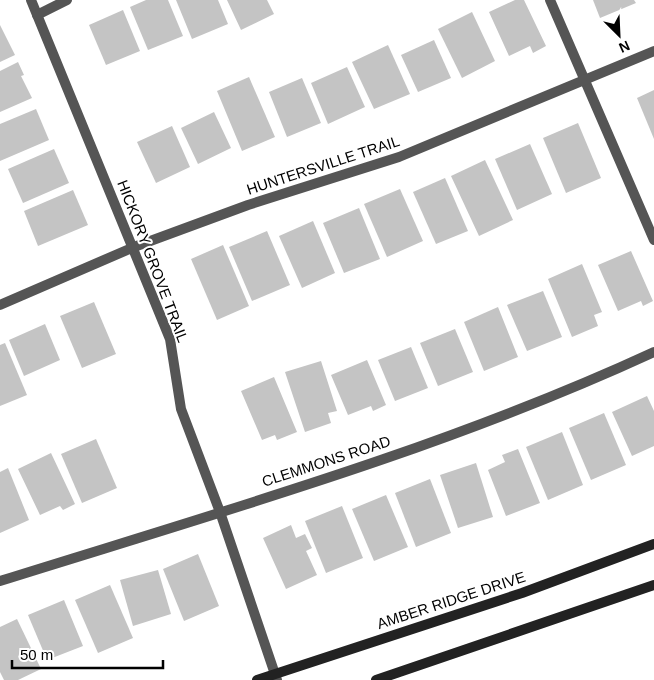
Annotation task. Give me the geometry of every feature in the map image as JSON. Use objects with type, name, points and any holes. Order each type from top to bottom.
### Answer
[{"type":"street","name":"HICKORY GROVE TRAIL","points":[[31,0],[134,247],[170,339],[181,409],[220,512],[276,677]]},
{"type":"street","points":[[37,14],[67,0]]},
{"type":"street","points":[[550,0],[583,81],[654,240]]},
{"type":"street","name":"HUNTERSVILLE TRAIL","points":[[0,306],[134,247],[248,205],[399,157],[654,51]]},
{"type":"street","name":"CLEMMONS ROAD","points":[[0,581],[220,512],[410,449],[588,382],[654,352]]},
{"type":"street","name":"AMBER RIDGE DRIVE","points":[[257,680],[276,677],[522,593],[654,544]]},
{"type":"street","points":[[376,680],[654,585]]},
{"type":"building","points":[[146,0],[168,0],[183,36],[148,50],[130,7]]},
{"type":"building","points":[[176,0],[218,0],[228,24],[192,39]]},
{"type":"building","points":[[227,0],[267,0],[274,14],[241,30]]},
{"type":"building","points":[[515,0],[524,0],[546,46],[533,53],[530,46],[509,56],[489,12]]},
{"type":"building","points":[[593,0],[634,0],[636,3],[600,18]]},
{"type":"building","points":[[123,10],[140,51],[106,65],[89,25]]},
{"type":"building","points":[[472,12],[495,61],[462,78],[438,29]]},
{"type":"building","points":[[0,25],[15,55],[0,62]]},
{"type":"building","points":[[434,40],[451,78],[418,92],[401,55]]},
{"type":"building","points":[[388,45],[410,94],[374,109],[352,62]]},
{"type":"building","points":[[18,62],[24,75],[21,76],[32,98],[0,112],[0,71]]},
{"type":"building","points":[[347,67],[365,107],[328,124],[311,83]]},
{"type":"building","points":[[249,77],[275,137],[242,151],[217,91]]},
{"type":"building","points":[[302,78],[321,123],[287,137],[269,92]]},
{"type":"building","points":[[654,90],[654,139],[637,98]]},
{"type":"building","points":[[36,109],[49,140],[0,161],[0,124]]},
{"type":"building","points":[[214,112],[231,148],[198,164],[181,128]]},
{"type":"building","points":[[578,123],[601,178],[566,193],[543,138]]},
{"type":"building","points":[[172,126],[190,167],[156,183],[137,142]]},
{"type":"building","points":[[530,144],[552,194],[517,210],[495,159]]},
{"type":"building","points":[[54,149],[69,183],[23,203],[8,169]]},
{"type":"building","points":[[485,160],[513,220],[479,236],[451,176]]},
{"type":"building","points":[[445,178],[468,231],[436,244],[413,192]]},
{"type":"building","points":[[400,189],[423,241],[387,257],[364,204]]},
{"type":"building","points":[[73,190],[88,225],[38,246],[24,211]]},
{"type":"building","points":[[359,208],[380,259],[344,273],[323,223]]},
{"type":"building","points":[[313,221],[335,273],[302,288],[279,236]]},
{"type":"building","points":[[267,231],[290,285],[252,301],[229,247]]},
{"type":"building","points":[[223,245],[249,306],[217,320],[191,259]]},
{"type":"building","points":[[631,251],[653,301],[643,306],[641,301],[618,311],[598,265]]},
{"type":"building","points":[[582,264],[602,312],[594,315],[598,326],[572,337],[548,279]]},
{"type":"building","points":[[543,291],[562,337],[527,351],[507,305]]},
{"type":"building","points":[[94,302],[116,354],[82,368],[60,316]]},
{"type":"building","points":[[498,307],[518,357],[484,371],[464,322]]},
{"type":"building","points":[[45,324],[60,360],[24,376],[9,340]]},
{"type":"building","points":[[455,329],[473,372],[438,386],[420,343]]},
{"type":"building","points":[[5,343],[27,395],[0,406],[0,345]]},
{"type":"building","points":[[411,347],[428,388],[395,401],[378,360]]},
{"type":"building","points":[[367,360],[386,405],[373,411],[371,406],[348,415],[331,375]]},
{"type":"building","points":[[321,361],[337,411],[328,413],[331,423],[305,432],[285,372]]},
{"type":"building","points":[[274,377],[297,432],[277,440],[275,435],[262,440],[241,391]]},
{"type":"building","points":[[647,396],[654,411],[654,446],[632,456],[612,412]]},
{"type":"building","points":[[604,413],[626,465],[591,480],[569,428]]},
{"type":"building","points":[[562,432],[583,485],[548,500],[526,447]]},
{"type":"building","points":[[96,439],[117,488],[82,503],[61,454]]},
{"type":"building","points":[[518,449],[540,503],[506,516],[488,470],[505,462],[502,455]]},
{"type":"building","points":[[51,453],[75,504],[63,510],[60,506],[40,515],[18,469]]},
{"type":"building","points":[[476,463],[493,517],[458,528],[440,475]]},
{"type":"building","points":[[8,468],[29,520],[0,533],[0,472]]},
{"type":"building","points":[[430,479],[451,533],[416,547],[395,493]]},
{"type":"building","points":[[386,495],[408,547],[374,561],[352,509]]},
{"type":"building","points":[[342,506],[363,558],[326,573],[305,521]]},
{"type":"building","points":[[291,525],[296,538],[305,534],[312,548],[306,551],[317,575],[286,589],[263,538]]},
{"type":"building","points":[[198,554],[219,606],[184,621],[163,569]]},
{"type":"building","points":[[158,570],[171,614],[133,626],[120,580]]},
{"type":"building","points":[[110,585],[133,638],[98,653],[75,600]]},
{"type":"building","points":[[64,600],[83,646],[47,660],[28,615]]},
{"type":"building","points":[[17,619],[41,669],[18,680],[4,680],[0,672],[0,627]]}]
